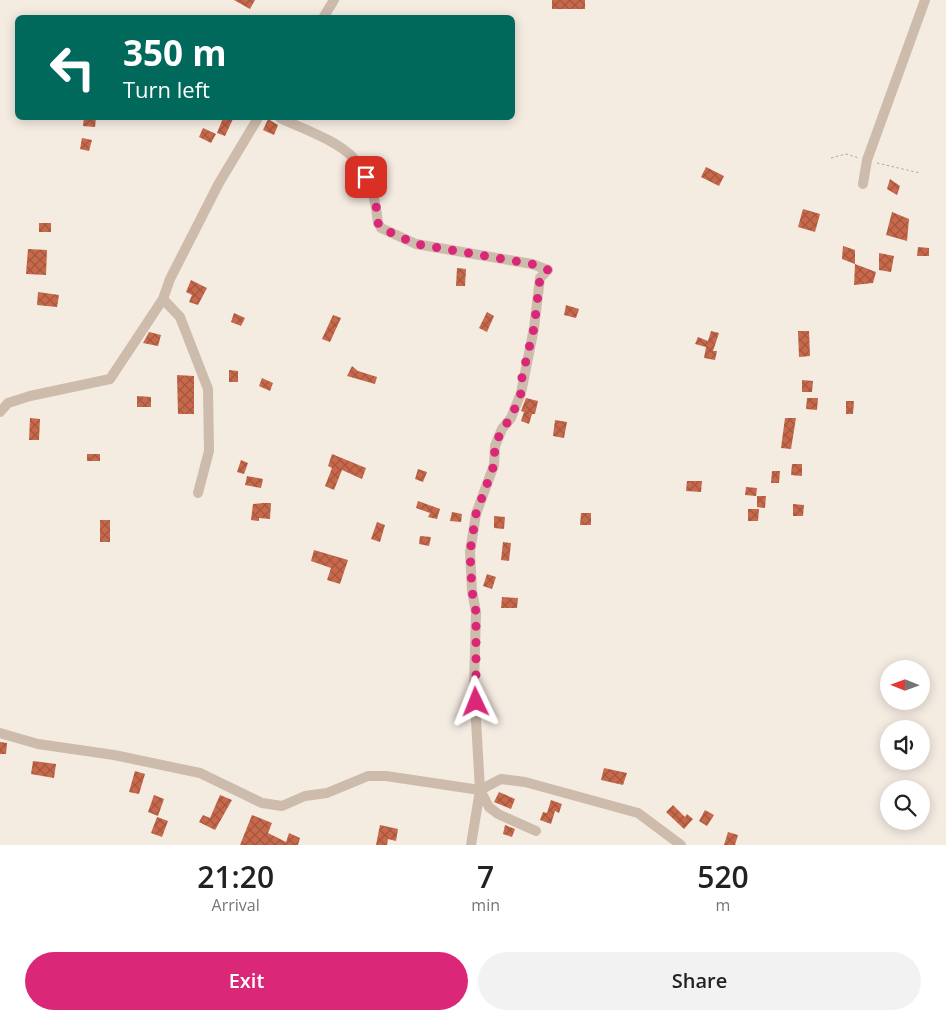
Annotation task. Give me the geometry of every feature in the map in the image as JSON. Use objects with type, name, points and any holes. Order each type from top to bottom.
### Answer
[{"type":"street","points":[[325,15],[334,0]]},
{"type":"street","points":[[863,184],[867,160],[925,0]]},
{"type":"street","points":[[0,412],[8,404],[30,396],[110,379],[163,299],[170,280],[215,192],[257,120]]},
{"type":"street","points":[[284,120],[343,147],[354,157],[371,185],[375,196],[378,223],[381,228],[416,244],[532,264],[548,270],[540,278],[534,328],[522,377],[521,393],[511,418],[502,429],[495,446],[494,465],[476,514],[470,552],[472,591],[476,612],[474,685],[480,790],[471,845]]},
{"type":"street","points":[[163,299],[180,317],[208,389],[209,451],[198,493]]},
{"type":"street","points":[[0,733],[38,744],[114,755],[200,773],[262,803],[282,806],[305,796],[327,793],[368,776],[395,777],[480,790],[501,779],[525,782],[638,813],[681,845]]},
{"type":"street","points":[[480,790],[489,807],[498,814],[536,831]]},
{"type":"path","points":[[831,158],[846,154],[920,174]]},
{"type":"building","points":[[234,0],[255,0],[250,9]]},
{"type":"building","points":[[552,0],[585,0],[585,9],[552,9]]},
{"type":"building","points":[[84,120],[96,120],[95,127],[83,126]]},
{"type":"building","points":[[222,120],[233,120],[225,136],[217,133]]},
{"type":"building","points":[[268,120],[278,125],[274,135],[263,130]]},
{"type":"building","points":[[203,128],[216,134],[211,143],[199,137]]},
{"type":"building","points":[[82,138],[92,140],[89,151],[80,149]]},
{"type":"building","points":[[706,167],[724,176],[719,186],[701,177]]},
{"type":"building","points":[[890,179],[900,186],[897,195],[887,189]]},
{"type":"building","points":[[803,209],[820,214],[815,232],[798,227]]},
{"type":"building","points":[[892,212],[909,219],[907,241],[886,235]]},
{"type":"building","points":[[39,223],[51,223],[51,232],[39,232]]},
{"type":"building","points":[[843,246],[855,250],[855,264],[842,259]]},
{"type":"building","points":[[918,247],[929,248],[929,256],[917,256]]},
{"type":"building","points":[[28,249],[47,250],[46,275],[26,274]]},
{"type":"building","points":[[879,253],[894,256],[891,272],[879,270]]},
{"type":"building","points":[[855,264],[876,272],[873,283],[854,285]]},
{"type":"building","points":[[457,268],[466,269],[465,286],[456,286]]},
{"type":"building","points":[[191,280],[207,288],[198,305],[189,302],[192,295],[186,292]]},
{"type":"building","points":[[38,292],[59,295],[57,307],[37,305]]},
{"type":"building","points":[[566,305],[579,309],[576,318],[564,315]]},
{"type":"building","points":[[487,312],[494,316],[487,332],[479,328]]},
{"type":"building","points":[[234,313],[245,318],[241,326],[231,322]]},
{"type":"building","points":[[333,315],[341,318],[330,342],[322,339]]},
{"type":"building","points":[[711,331],[719,333],[713,351],[717,351],[715,360],[704,358],[706,347],[695,344],[698,337],[708,341]]},
{"type":"building","points":[[798,331],[809,331],[810,356],[799,357]]},
{"type":"building","points":[[149,332],[161,335],[158,346],[143,343]]},
{"type":"building","points":[[352,366],[358,371],[377,377],[375,384],[347,376]]},
{"type":"building","points":[[229,370],[238,371],[238,382],[229,382]]},
{"type":"building","points":[[177,375],[194,376],[194,414],[178,414]]},
{"type":"building","points":[[262,378],[273,383],[270,391],[259,386]]},
{"type":"building","points":[[802,380],[813,381],[812,392],[802,392]]},
{"type":"building","points":[[137,396],[151,397],[151,407],[137,407]]},
{"type":"building","points":[[526,398],[538,401],[535,414],[532,414],[529,424],[521,421],[524,412],[521,411]]},
{"type":"building","points":[[807,398],[818,398],[817,410],[806,409]]},
{"type":"building","points":[[846,401],[854,401],[853,414],[846,414]]},
{"type":"building","points":[[30,418],[40,419],[39,440],[29,440]]},
{"type":"building","points":[[785,418],[796,418],[791,449],[781,448]]},
{"type":"building","points":[[555,420],[567,422],[564,438],[553,436]]},
{"type":"building","points":[[87,454],[100,454],[100,461],[87,461]]},
{"type":"building","points":[[332,454],[366,468],[362,479],[342,470],[334,490],[325,486],[332,468],[328,466]]},
{"type":"building","points":[[241,460],[248,463],[244,474],[237,472]]},
{"type":"building","points":[[792,464],[802,464],[802,476],[791,475]]},
{"type":"building","points":[[418,469],[427,472],[423,482],[415,479]]},
{"type":"building","points":[[772,471],[780,471],[779,483],[771,483]]},
{"type":"building","points":[[247,476],[263,479],[261,488],[245,485]]},
{"type":"building","points":[[687,481],[702,481],[701,492],[686,491]]},
{"type":"building","points":[[746,487],[757,488],[756,496],[745,495]]},
{"type":"building","points":[[757,496],[766,496],[765,508],[757,507]]},
{"type":"building","points":[[418,501],[440,509],[437,519],[428,517],[430,513],[416,508]]},
{"type":"building","points":[[271,503],[270,519],[259,518],[259,521],[251,520],[253,504]]},
{"type":"building","points":[[793,504],[804,505],[803,516],[793,516]]},
{"type":"building","points":[[748,509],[759,509],[758,521],[748,521]]},
{"type":"building","points":[[452,512],[462,514],[461,522],[450,521]]},
{"type":"building","points":[[581,513],[591,513],[591,525],[580,525]]},
{"type":"building","points":[[494,516],[505,517],[504,529],[494,528]]},
{"type":"building","points":[[100,520],[110,520],[110,542],[100,542]]},
{"type":"building","points":[[377,522],[385,525],[380,542],[371,539]]},
{"type":"building","points":[[420,536],[431,537],[429,546],[419,544]]},
{"type":"building","points":[[503,542],[511,543],[509,561],[501,560]]},
{"type":"building","points":[[314,550],[348,560],[340,584],[327,580],[331,568],[311,561]]},
{"type":"building","points":[[487,574],[496,577],[492,589],[483,586]]},
{"type":"building","points":[[502,597],[518,598],[517,608],[501,608]]},
{"type":"building","points":[[0,742],[7,743],[6,754],[0,754]]},
{"type":"building","points":[[33,761],[56,764],[54,778],[31,774]]},
{"type":"building","points":[[604,768],[627,773],[623,785],[601,780]]},
{"type":"building","points":[[135,771],[145,774],[139,794],[129,792]]},
{"type":"building","points":[[499,792],[515,799],[511,809],[494,802]]},
{"type":"building","points":[[154,795],[164,799],[158,816],[148,812]]},
{"type":"building","points":[[220,795],[232,800],[215,830],[199,822],[203,815],[210,818]]},
{"type":"building","points":[[551,800],[562,804],[559,813],[555,811],[551,824],[540,820],[543,812],[547,813]]},
{"type":"building","points":[[673,805],[685,817],[687,814],[693,819],[684,829],[666,812]]},
{"type":"building","points":[[705,810],[714,815],[707,826],[699,821]]},
{"type":"building","points":[[252,815],[272,823],[268,833],[286,842],[289,833],[300,838],[298,845],[240,845]]},
{"type":"building","points":[[157,817],[168,821],[162,837],[151,833]]},
{"type":"building","points":[[380,825],[398,829],[396,841],[388,839],[387,845],[376,845]]},
{"type":"building","points":[[505,825],[515,829],[512,837],[503,834]]},
{"type":"building","points":[[728,832],[738,835],[735,845],[724,845]]},
{"type":"route","points":[[366,177],[375,196],[378,223],[381,228],[416,244],[532,264],[547,268],[548,270],[540,278],[534,328],[522,377],[521,393],[511,418],[502,429],[495,446],[494,465],[476,514],[470,552],[472,591],[476,612],[477,640],[474,685],[476,702]]}]
